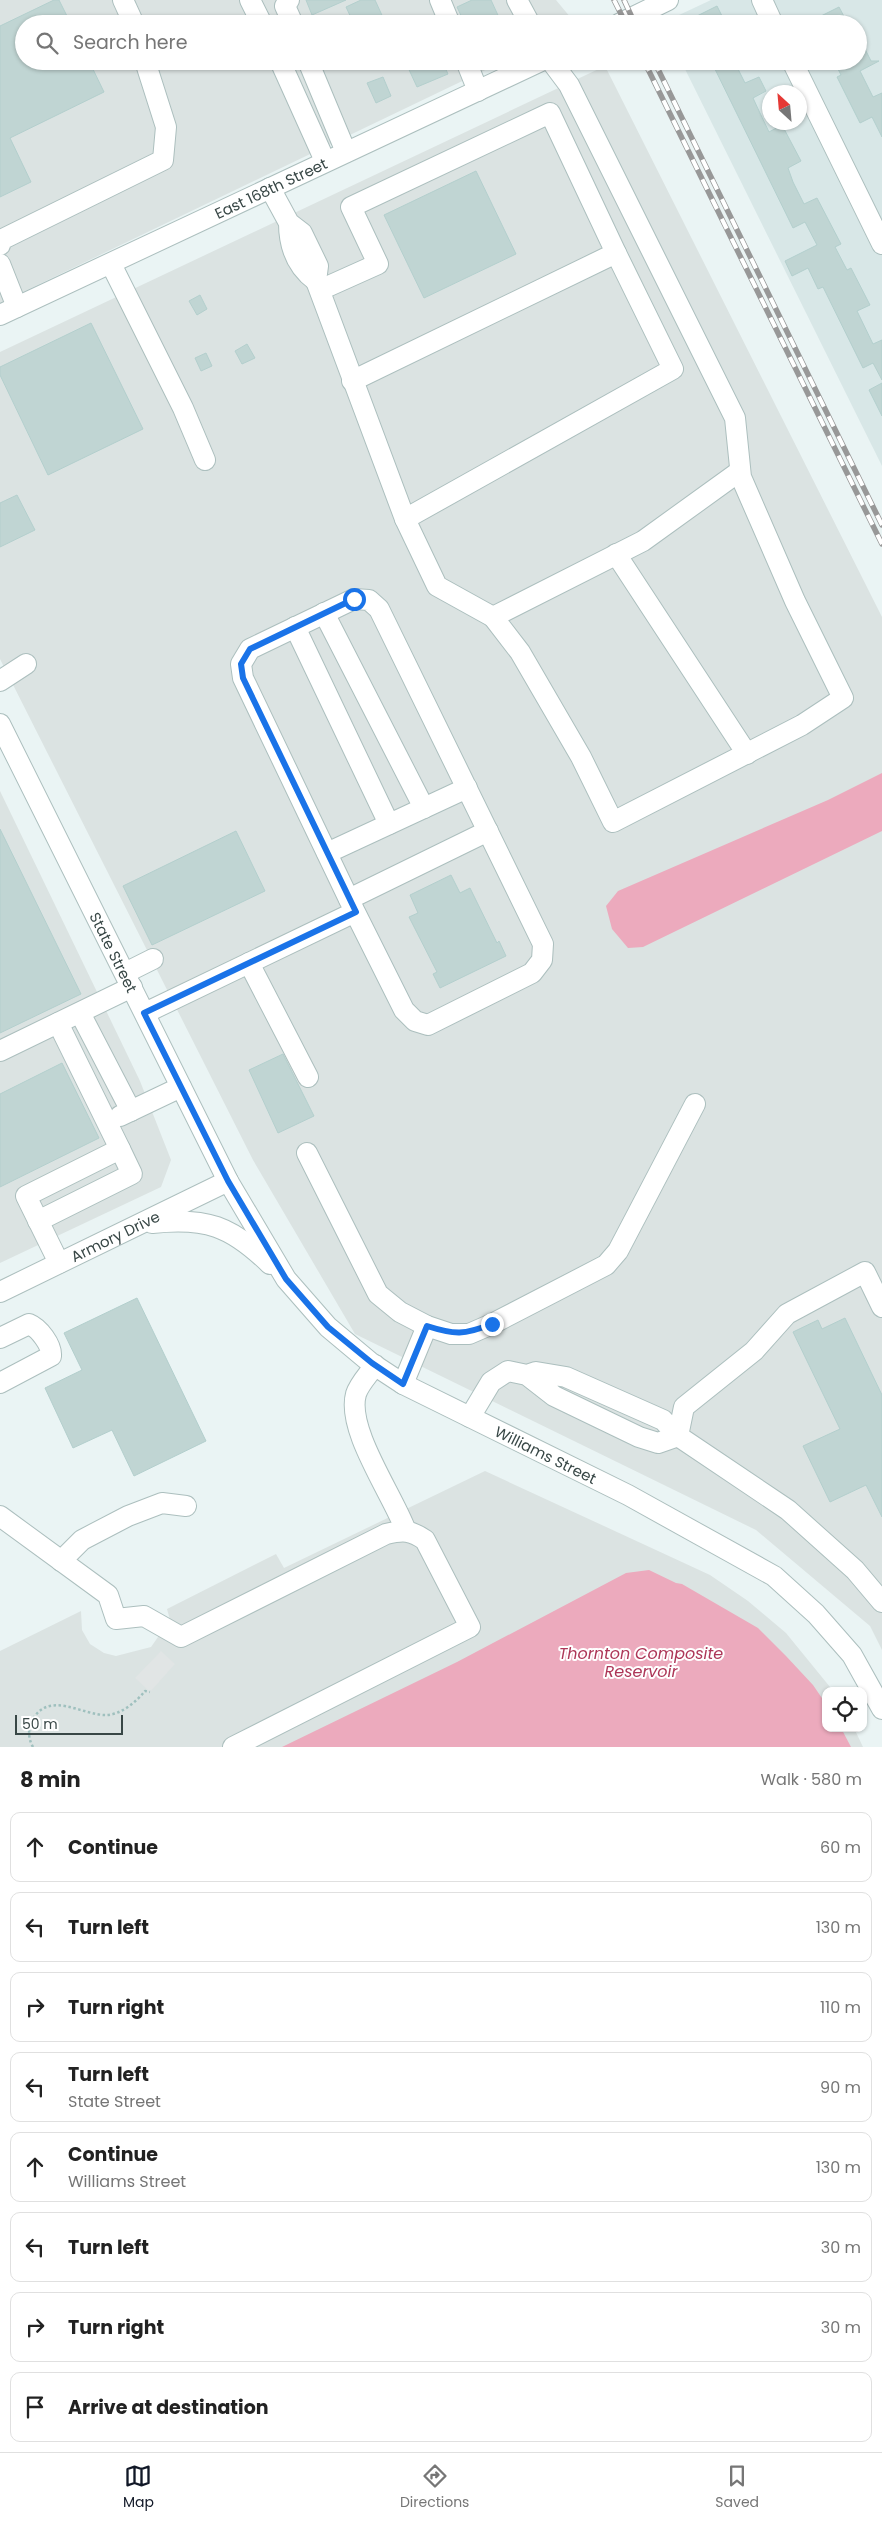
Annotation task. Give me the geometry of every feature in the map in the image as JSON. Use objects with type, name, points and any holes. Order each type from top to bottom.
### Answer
[{"type":"street","points":[[123,0],[130,15]]},
{"type":"street","points":[[250,0],[258,15]]},
{"type":"street","points":[[289,0],[285,6],[289,15]]},
{"type":"street","points":[[440,0],[446,15]]},
{"type":"street","points":[[517,0],[525,15]]},
{"type":"street","points":[[637,15],[668,0]]},
{"type":"street","points":[[762,0],[769,15]]},
{"type":"street","points":[[0,245],[1,240],[164,160],[166,127],[148,70]]},
{"type":"street","points":[[284,70],[325,162]]},
{"type":"street","points":[[312,70],[346,152]]},
{"type":"street","points":[[469,70],[478,92]]},
{"type":"street","name":"East 168th Street","points":[[9,311],[523,70]]},
{"type":"street","points":[[270,188],[289,223],[289,240],[297,258],[304,272],[318,285],[352,382],[405,519],[437,586],[493,617],[520,652],[581,757],[613,822],[802,725],[843,698],[795,601],[740,472],[735,418],[569,85],[558,70]]},
{"type":"street","points":[[796,70],[882,244]]},
{"type":"street","points":[[318,285],[378,264],[351,207],[550,113],[673,369],[405,519]]},
{"type":"street","points":[[352,382],[616,253]]},
{"type":"street","points":[[0,264],[9,311]]},
{"type":"street","points":[[111,264],[183,408],[205,460]]},
{"type":"street","points":[[493,617],[643,541],[740,472]]},
{"type":"street","points":[[616,554],[747,754]]},
{"type":"street","points":[[354,599],[369,600],[379,608],[543,944],[542,960],[532,974],[428,1025],[414,1021],[404,1010],[243,678],[241,664],[250,649],[324,613],[354,599]]},
{"type":"street","points":[[324,613],[424,808]]},
{"type":"street","points":[[295,627],[389,824]]},
{"type":"street","points":[[0,680],[26,664]]},
{"type":"street","name":"State Street","points":[[0,724],[228,1181]]},
{"type":"street","points":[[327,853],[467,788]]},
{"type":"street","points":[[144,1013],[248,963],[488,831]]},
{"type":"street","points":[[0,1052],[80,1013],[128,980],[153,959]]},
{"type":"street","points":[[248,963],[308,1077]]},
{"type":"street","points":[[80,1013],[131,1111]]},
{"type":"street","points":[[38,1220],[132,1174],[58,1023]]},
{"type":"street","points":[[107,1122],[181,1087]]},
{"type":"street","points":[[307,1153],[378,1294],[400,1312],[427,1326],[451,1334],[469,1334],[606,1265],[618,1251],[695,1104]]},
{"type":"street","points":[[58,1263],[26,1196],[120,1149]]},
{"type":"street","name":"Armory Drive","points":[[0,1292],[228,1181]]},
{"type":"street","name":"Williams Street","points":[[228,1181],[286,1279],[328,1327],[375,1365],[403,1384],[628,1495],[774,1576],[816,1614],[852,1655],[882,1709]]},
{"type":"street","points":[[138,1225],[180,1220],[200,1222],[232,1234],[254,1249],[286,1279]]},
{"type":"street","points":[[678,1436],[684,1408],[754,1351],[787,1314],[865,1272],[882,1307]]},
{"type":"street","points":[[0,1338],[30,1324],[36,1327],[51,1351],[51,1356],[44,1361],[0,1383]]},
{"type":"street","points":[[403,1384],[427,1326]]},
{"type":"street","points":[[375,1365],[356,1394],[354,1408],[358,1432],[399,1512],[406,1531]]},
{"type":"street","points":[[470,1417],[491,1382],[502,1373],[508,1371],[527,1375],[554,1396],[639,1437],[658,1443],[678,1436]]},
{"type":"street","points":[[678,1436],[788,1510],[855,1570],[882,1602]]},
{"type":"street","points":[[61,1560],[82,1540],[128,1516],[162,1503],[186,1506]]},
{"type":"street","points":[[0,1516],[108,1594],[116,1619],[144,1616],[181,1637],[386,1534],[406,1531],[412,1532],[425,1540],[470,1627],[233,1747]]},
{"type":"path","points":[[33,1747],[28,1732],[33,1720],[41,1712],[51,1707],[62,1705],[76,1707],[95,1715],[109,1715],[124,1710],[138,1700],[145,1691],[150,1692]]},
{"type":"shaded area","points":[[0,0],[556,0],[568,15],[15,15],[15,70],[485,70],[0,303]]},
{"type":"shaded area","points":[[711,0],[882,0],[882,466],[685,70],[867,70],[867,15],[679,15]]},
{"type":"shaded area","points":[[597,70],[607,70],[882,617],[882,1650],[870,1626],[756,1530],[355,1334],[253,1160],[0,659],[0,352]]},
{"type":"shaded area","points":[[0,791],[140,1081],[171,1160],[161,1187],[0,1263]]},
{"type":"shaded area","points":[[485,1471],[710,1575],[748,1601],[786,1633],[830,1687],[822,1687],[822,1732],[856,1732],[863,1747],[0,1747],[0,1651],[81,1611],[82,1630],[90,1644],[104,1653],[116,1656],[151,1647],[170,1620],[167,1609],[276,1554],[284,1568]]},
{"type":"shaded area","points":[[161,1651],[175,1664],[150,1692],[135,1678]]},
{"type":"water","points":[[882,773],[882,831],[643,947],[628,948],[612,929],[606,906],[618,891],[828,800]]},
{"type":"water","name":"Thornton Composite Reservoir","points":[[649,1570],[682,1584],[758,1628],[813,1685],[822,1698],[822,1732],[843,1732],[851,1747],[282,1747],[457,1662],[626,1573]]},
{"type":"building","points":[[54,0],[59,0],[66,15],[23,15]]},
{"type":"building","points":[[306,0],[346,0],[312,15]]},
{"type":"building","points":[[361,0],[375,0],[382,15],[350,15],[346,7]]},
{"type":"building","points":[[472,0],[491,0],[498,15],[461,15],[457,7]]},
{"type":"building","points":[[717,6],[722,15],[699,15]]},
{"type":"building","points":[[839,7],[843,15],[823,15]]},
{"type":"building","points":[[15,19],[15,70],[93,70],[104,92],[10,138],[31,182],[0,197],[0,26]]},
{"type":"building","points":[[867,53],[871,61],[879,61],[867,67]]},
{"type":"building","points":[[409,70],[446,70],[448,74],[417,87]]},
{"type":"building","points":[[715,70],[738,70],[745,83],[759,77],[763,85],[762,93],[753,98],[762,117],[762,130],[768,130],[769,132],[773,130],[785,130],[801,161],[788,168],[793,182],[804,204],[817,198],[841,244],[835,247],[847,270],[851,268],[870,305],[857,311],[873,344],[882,340],[882,380],[873,363],[863,368],[823,287],[818,289],[808,268],[792,276],[785,261],[817,245],[805,222],[793,228]]},
{"type":"building","points":[[838,70],[862,70],[860,71],[873,97],[882,93],[882,137],[872,117],[860,123],[837,77],[841,75]]},
{"type":"building","points":[[383,77],[391,96],[376,103],[367,83]]},
{"type":"building","points":[[476,171],[516,254],[424,298],[384,215]]},
{"type":"building","points":[[200,295],[207,309],[197,315],[189,301]]},
{"type":"building","points":[[91,323],[143,429],[48,475],[0,375],[0,367]]},
{"type":"building","points":[[247,344],[255,358],[242,364],[235,351]]},
{"type":"building","points":[[206,353],[212,366],[201,371],[195,358]]},
{"type":"building","points":[[882,383],[882,416],[869,390]]},
{"type":"building","points":[[17,495],[35,530],[0,547],[0,503]]},
{"type":"building","points":[[0,829],[81,994],[0,1033]]},
{"type":"building","points":[[236,831],[265,891],[152,945],[123,886]]},
{"type":"building","points":[[451,875],[460,893],[470,888],[497,943],[499,941],[506,956],[440,988],[433,974],[437,972],[409,917],[418,913],[410,895]]},
{"type":"building","points":[[283,1054],[314,1116],[278,1133],[249,1070]]},
{"type":"building","points":[[62,1063],[99,1138],[0,1187],[0,1094]]},
{"type":"building","points":[[137,1298],[206,1441],[134,1476],[112,1430],[73,1448],[45,1388],[82,1370],[64,1333]]},
{"type":"building","points":[[845,1318],[882,1395],[882,1517],[866,1485],[830,1502],[803,1446],[840,1429],[793,1332],[818,1320],[822,1329]]},
{"type":"railway","points":[[614,0],[622,15]]},
{"type":"railway","points":[[624,0],[631,15]]},
{"type":"railway","points":[[648,70],[882,544]]},
{"type":"railway","points":[[658,70],[882,525]]},
{"type":"route","points":[[354,599],[250,649],[241,664],[243,678],[356,912],[144,1013],[228,1181],[286,1279],[328,1327],[372,1363],[403,1384],[427,1326],[451,1334],[469,1334],[492,1324]]}]
